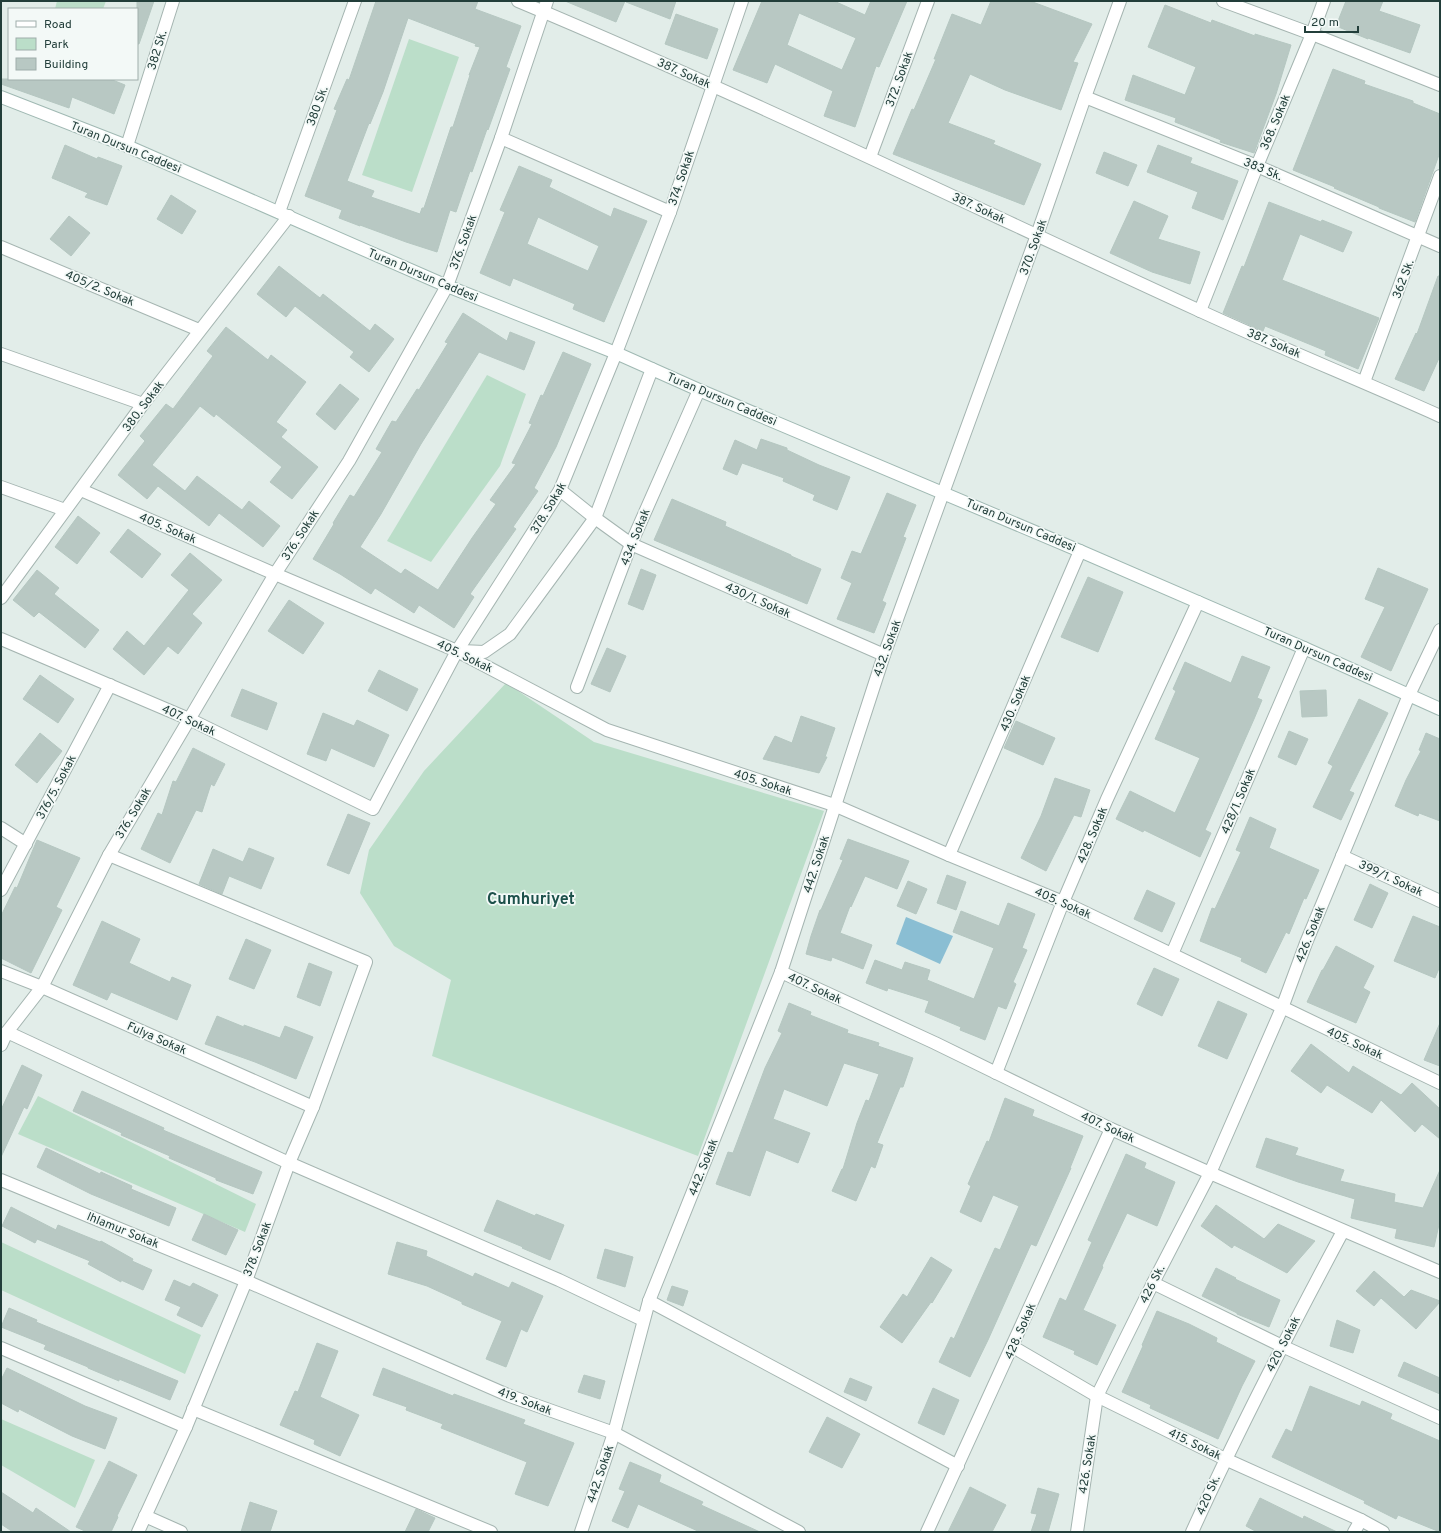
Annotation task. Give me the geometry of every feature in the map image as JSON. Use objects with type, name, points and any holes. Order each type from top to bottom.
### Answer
[{"type":"street","name":"382 Sk.","points":[[127,146],[173,1]]},
{"type":"street","name":"380 Sk.","points":[[284,214],[355,1]]},
{"type":"street","name":"387. Sokak","points":[[518,1],[546,6],[712,86],[870,157],[1200,311],[1440,416]]},
{"type":"street","name":"374. Sokak","points":[[616,353],[670,212],[742,1]]},
{"type":"street","name":"372. Sokak","points":[[870,157],[928,1]]},
{"type":"street","name":"370. Sokak","points":[[944,493],[1038,235],[1085,97],[1120,1]]},
{"type":"street","points":[[1224,1],[1440,85]]},
{"type":"street","name":"368. Sokak","points":[[1200,311],[1256,166],[1312,34],[1324,1]]},
{"type":"street","name":"376. Sokak","points":[[1,1045],[7,1032],[42,987],[109,855],[275,574],[348,461],[447,286],[501,138],[546,6]]},
{"type":"street","name":"Turan Dursun Caddesi","points":[[1,97],[127,146],[447,286],[616,353],[698,390],[1080,551],[1304,648],[1440,709]]},
{"type":"street","name":"383 Sk.","points":[[1085,97],[1256,166],[1440,246]]},
{"type":"street","points":[[501,138],[670,212]]},
{"type":"street","name":"362 Sk.","points":[[1364,382],[1419,237],[1440,176]]},
{"type":"street","name":"380. Sokak","points":[[1,598],[284,214]]},
{"type":"street","name":"405/2. Sokak","points":[[1,246],[199,330]]},
{"type":"street","name":"378. Sokak","points":[[373,809],[457,651],[560,490],[616,353]]},
{"type":"street","points":[[1,354],[143,404]]},
{"type":"street","points":[[457,651],[484,652],[510,634],[595,518],[652,369]]},
{"type":"street","name":"434. Sokak","points":[[577,687],[632,544],[698,390]]},
{"type":"street","points":[[1,487],[65,510]]},
{"type":"street","name":"405. Sokak","points":[[81,490],[457,651],[606,730],[834,805],[1063,902],[1440,1083]]},
{"type":"street","name":"430/1. Sokak","points":[[560,490],[595,518],[632,544],[884,655]]},
{"type":"street","name":"432. Sokak","points":[[834,805],[884,655],[944,493]]},
{"type":"street","name":"430. Sokak","points":[[949,855],[1080,551]]},
{"type":"street","name":"428. Sokak","points":[[996,1073],[1063,902],[1107,799],[1198,602]]},
{"type":"street","name":"426. Sokak","points":[[1210,1173],[1282,1008],[1306,943],[1409,695],[1440,630]]},
{"type":"street","name":"407. Sokak","points":[[1,639],[189,719],[373,809]]},
{"type":"street","name":"428/1. Sokak","points":[[1172,954],[1304,648]]},
{"type":"street","name":"376/5. Sokak","points":[[1,890],[110,685]]},
{"type":"street","name":"442. Sokak","points":[[581,1532],[614,1433],[649,1301],[781,972],[834,805]]},
{"type":"street","points":[[1,828],[26,844]]},
{"type":"street","name":"378. Sokak","points":[[109,855],[366,962],[313,1107],[288,1163],[246,1280],[186,1428],[138,1532]]},
{"type":"street","name":"399/1. Sokak","points":[[1342,856],[1440,901]]},
{"type":"street","name":"Fulya Sokak","points":[[1,971],[42,987],[313,1107]]},
{"type":"street","name":"407. Sokak","points":[[781,972],[936,1043],[1112,1129],[1440,1272]]},
{"type":"street","points":[[7,1032],[288,1163],[559,1280],[643,1320]]},
{"type":"street","name":"428. Sokak","points":[[927,1532],[1112,1129]]},
{"type":"street","name":"426 Sk.","points":[[1097,1396],[1210,1173]]},
{"type":"street","name":"Ihlamur Sokak","points":[[1,1180],[246,1280]]},
{"type":"street","name":"420. Sokak","points":[[1225,1459],[1282,1346],[1343,1231]]},
{"type":"street","name":"419. Sokak","points":[[246,1280],[510,1396],[614,1433],[799,1532]]},
{"type":"street","points":[[1153,1283],[1282,1346],[1440,1418]]},
{"type":"street","points":[[649,1301],[958,1466]]},
{"type":"street","name":"415. Sokak","points":[[1013,1347],[1097,1396],[1225,1459],[1361,1520],[1383,1532]]},
{"type":"street","points":[[1,1348],[186,1428]]},
{"type":"street","name":"426. Sokak","points":[[1077,1532],[1097,1396]]},
{"type":"street","points":[[194,1409],[491,1532]]},
{"type":"street","name":"420 Sk.","points":[[1192,1532],[1225,1459]]},
{"type":"street","points":[[145,1516],[181,1532]]},
{"type":"street","points":[[1354,1532],[1361,1520]]},
{"type":"green space","points":[[57,1],[106,1],[103,8],[55,8]]},
{"type":"green space","points":[[409,39],[459,57],[412,192],[362,175]]},
{"type":"green space","points":[[487,375],[526,394],[500,466],[431,562],[387,541]]},
{"type":"green space","points":[[506,683],[594,742],[824,811],[698,1156],[432,1056],[451,980],[394,946],[360,893],[369,850],[424,771]]},
{"type":"green space","points":[[38,1096],[256,1204],[245,1232],[18,1134]]},
{"type":"green space","points":[[1,1242],[201,1335],[185,1374],[1,1290]]},
{"type":"green space","points":[[1,1419],[95,1460],[75,1508],[1,1465]]},
{"type":"water","points":[[906,917],[953,936],[940,964],[896,944]]},
{"type":"building","points":[[137,1],[154,1],[139,44],[138,8]]},
{"type":"building","points":[[376,1],[478,1],[475,9],[521,26],[506,67],[510,69],[488,130],[487,129],[472,172],[470,171],[456,212],[450,210],[437,252],[339,218],[342,210],[305,196],[337,110],[334,109],[347,79],[349,80]],"holes":[[[408,18],[476,44],[475,46],[480,47],[424,208],[422,208],[420,214],[371,197],[374,191],[347,181],[369,123],[370,124],[383,92]]]},
{"type":"building","points":[[565,1],[625,1],[616,22]]},
{"type":"building","points":[[626,1],[676,1],[670,19]]},
{"type":"building","points":[[762,1],[834,1],[865,15],[871,1],[907,1],[879,67],[876,66],[855,127],[824,116],[833,91],[775,64],[767,83],[733,70]],"holes":[[[799,13],[856,38],[842,70],[787,45]]]},
{"type":"building","points":[[991,1],[1030,1],[1092,24],[1073,62],[1078,63],[1061,110],[1005,90],[970,74],[948,123],[995,141],[993,144],[1041,164],[1024,205],[893,154],[912,109],[914,110],[936,59],[934,59],[952,14],[981,25]]},
{"type":"building","points":[[1346,1],[1383,1],[1379,11],[1420,25],[1410,53],[1368,39],[1336,26]]},
{"type":"building","points":[[1165,5],[1211,23],[1212,20],[1255,36],[1255,34],[1291,45],[1276,94],[1254,153],[1220,142],[1221,140],[1175,122],[1176,118],[1125,100],[1133,75],[1185,95],[1196,67],[1148,47]]},
{"type":"building","points":[[676,14],[718,29],[707,59],[665,44]]},
{"type":"building","points":[[1333,69],[1365,81],[1364,84],[1413,101],[1413,103],[1440,114],[1440,152],[1415,222],[1379,208],[1334,188],[1335,187],[1293,170]]},
{"type":"building","points":[[1,79],[8,79],[112,80],[125,85],[114,114],[72,97],[69,108],[1,84]]},
{"type":"building","points":[[65,145],[97,159],[98,157],[122,166],[107,205],[85,197],[88,193],[52,178]]},
{"type":"building","points":[[1158,145],[1192,158],[1190,163],[1238,181],[1223,220],[1192,208],[1198,192],[1147,172]]},
{"type":"building","points":[[1104,152],[1137,165],[1128,186],[1096,173]]},
{"type":"building","points":[[519,166],[552,180],[549,187],[611,217],[614,208],[647,221],[604,322],[573,309],[575,304],[513,278],[510,286],[480,273],[505,212],[500,210]],"holes":[[[538,217],[599,246],[588,271],[527,244]]]},
{"type":"building","points":[[171,195],[196,211],[182,234],[157,219]]},
{"type":"building","points":[[1134,201],[1168,216],[1158,239],[1200,252],[1190,284],[1152,272],[1110,253]]},
{"type":"building","points":[[1269,202],[1352,232],[1343,252],[1300,234],[1282,280],[1379,318],[1358,369],[1325,355],[1326,351],[1265,326],[1263,331],[1223,313],[1242,266],[1244,267]]},
{"type":"building","points":[[69,216],[90,233],[71,256],[50,239]]},
{"type":"building","points":[[279,266],[320,298],[323,294],[370,331],[375,324],[394,339],[369,372],[350,357],[354,352],[295,306],[286,317],[257,294]]},
{"type":"building","points":[[1438,276],[1440,276],[1440,356],[1424,391],[1395,379],[1416,333],[1417,334]]},
{"type":"building","points":[[463,313],[507,341],[510,332],[535,342],[524,370],[479,352],[421,444],[381,514],[360,547],[401,574],[405,569],[438,590],[496,504],[490,500],[516,464],[512,463],[532,424],[529,423],[541,395],[543,396],[563,352],[591,364],[556,447],[534,488],[538,491],[513,527],[516,529],[470,594],[474,597],[454,628],[419,605],[414,613],[375,588],[371,594],[313,559],[350,495],[354,497],[382,452],[376,449],[392,421],[396,422],[417,389],[419,390],[448,343],[445,342]]},
{"type":"building","points":[[226,327],[268,360],[271,355],[306,382],[276,422],[287,430],[281,437],[318,467],[292,499],[270,482],[282,467],[216,414],[214,417],[200,406],[152,465],[185,491],[197,476],[242,510],[249,501],[280,526],[263,547],[219,513],[209,526],[158,486],[147,499],[118,475],[145,441],[140,436],[166,404],[173,409],[213,356],[207,351]]},
{"type":"building","points":[[340,384],[359,399],[335,430],[316,414]]},
{"type":"building","points":[[761,439],[787,448],[787,450],[819,465],[850,477],[837,510],[813,500],[815,495],[783,481],[784,478],[742,463],[737,475],[723,469],[735,440],[757,450]]},
{"type":"building","points":[[887,493],[916,505],[903,537],[906,538],[882,601],[886,603],[874,633],[837,619],[852,583],[841,578],[852,551],[861,554]]},
{"type":"building","points":[[672,499],[726,522],[725,526],[821,569],[807,604],[654,540]]},
{"type":"building","points":[[78,516],[100,533],[77,564],[55,547]]},
{"type":"building","points":[[128,529],[161,554],[142,578],[110,552]]},
{"type":"building","points":[[190,553],[222,580],[192,614],[202,623],[178,654],[168,646],[144,675],[113,649],[127,631],[144,646],[189,590],[171,575]]},
{"type":"building","points":[[1378,568],[1428,589],[1391,671],[1361,657],[1385,607],[1365,599]]},
{"type":"building","points":[[641,569],[656,575],[643,610],[628,604]]},
{"type":"building","points":[[37,570],[59,588],[54,594],[99,630],[85,648],[39,612],[34,617],[13,600]]},
{"type":"building","points":[[1088,577],[1123,592],[1098,652],[1061,637]]},
{"type":"building","points":[[289,600],[324,623],[303,654],[268,631]]},
{"type":"building","points":[[607,648],[626,656],[610,692],[591,684]]},
{"type":"building","points":[[1242,656],[1270,667],[1257,698],[1262,700],[1205,830],[1211,833],[1200,857],[1144,830],[1143,832],[1116,819],[1130,791],[1175,813],[1200,758],[1155,739],[1176,691],[1173,689],[1185,662],[1231,683]]},
{"type":"building","points":[[379,670],[418,689],[407,711],[368,691]]},
{"type":"building","points":[[40,675],[74,699],[58,723],[23,699]]},
{"type":"building","points":[[242,689],[277,703],[267,730],[231,716]]},
{"type":"building","points":[[1326,690],[1327,716],[1302,717],[1300,691]]},
{"type":"building","points":[[1359,699],[1388,713],[1349,791],[1354,793],[1341,820],[1313,807],[1333,766],[1328,763]]},
{"type":"building","points":[[323,713],[354,726],[357,720],[389,735],[374,767],[331,748],[326,761],[307,754]]},
{"type":"building","points":[[801,716],[835,728],[825,757],[827,757],[819,773],[763,759],[775,736],[792,743]]},
{"type":"building","points":[[1016,721],[1055,738],[1043,765],[1004,748]]},
{"type":"building","points":[[1289,731],[1308,739],[1296,765],[1278,757]]},
{"type":"building","points":[[40,733],[62,751],[37,783],[15,765]]},
{"type":"building","points":[[1426,733],[1440,739],[1440,821],[1419,813],[1418,816],[1395,806],[1421,751],[1419,750]]},
{"type":"building","points":[[193,748],[225,764],[214,786],[211,784],[202,812],[196,810],[170,863],[141,849],[158,813],[162,815],[173,781],[176,782]]},
{"type":"building","points":[[1055,778],[1090,790],[1081,817],[1074,815],[1046,871],[1021,858],[1041,816]]},
{"type":"building","points":[[348,814],[370,823],[349,874],[327,865]]},
{"type":"building","points":[[1250,817],[1276,829],[1269,848],[1319,870],[1306,899],[1304,898],[1289,934],[1286,932],[1266,973],[1241,961],[1242,958],[1200,941],[1212,908],[1215,909],[1241,852],[1236,850]]},
{"type":"building","points":[[848,839],[909,861],[897,889],[865,876],[851,907],[850,906],[840,933],[872,945],[863,969],[832,957],[831,961],[806,954],[820,910],[843,860],[840,859]]},
{"type":"building","points":[[37,840],[80,858],[56,907],[62,910],[31,973],[1,958],[1,916],[15,887],[17,888]]},
{"type":"building","points":[[249,848],[274,858],[261,889],[229,876],[222,894],[199,884],[213,849],[243,862]]},
{"type":"building","points":[[947,875],[966,882],[956,910],[937,903]]},
{"type":"building","points":[[908,881],[927,889],[916,914],[897,906]]},
{"type":"building","points":[[1370,884],[1388,893],[1372,928],[1354,920]]},
{"type":"building","points":[[1147,890],[1175,903],[1162,932],[1134,919]]},
{"type":"building","points":[[1008,903],[1035,914],[1022,948],[1027,950],[1013,982],[1016,984],[1006,1009],[998,1006],[985,1040],[960,1030],[961,1027],[925,1012],[929,1001],[888,988],[887,991],[866,983],[875,960],[902,970],[905,962],[930,970],[927,980],[974,999],[994,948],[953,932],[961,911],[999,926]]},
{"type":"building","points":[[1413,916],[1440,927],[1440,966],[1435,978],[1394,961]]},
{"type":"building","points":[[102,921],[140,939],[129,963],[170,982],[172,977],[191,985],[177,1020],[111,992],[107,1000],[73,985]]},
{"type":"building","points":[[246,939],[271,950],[254,989],[229,979]]},
{"type":"building","points":[[1336,946],[1374,966],[1363,988],[1370,992],[1356,1023],[1307,1002],[1322,970]]},
{"type":"building","points":[[309,963],[332,972],[320,1006],[297,997]]},
{"type":"building","points":[[1154,968],[1179,979],[1162,1016],[1137,1004]]},
{"type":"building","points":[[1218,1001],[1247,1014],[1227,1059],[1198,1046]]},
{"type":"building","points":[[789,1003],[811,1012],[810,1015],[848,1030],[847,1033],[879,1043],[878,1046],[913,1058],[903,1087],[900,1087],[877,1143],[883,1145],[875,1168],[871,1166],[856,1201],[832,1191],[843,1169],[857,1123],[866,1100],[869,1101],[879,1074],[844,1063],[827,1106],[784,1089],[773,1119],[810,1133],[798,1163],[766,1150],[750,1196],[716,1184],[728,1152],[733,1153],[765,1068],[782,1033],[778,1031]]},
{"type":"building","points":[[217,1016],[244,1027],[244,1025],[280,1038],[285,1026],[313,1037],[296,1079],[205,1044]]},
{"type":"building","points":[[1440,1023],[1440,1066],[1424,1060]]},
{"type":"building","points":[[1311,1044],[1349,1073],[1353,1066],[1401,1095],[1412,1083],[1440,1109],[1440,1139],[1422,1124],[1415,1132],[1381,1100],[1372,1113],[1327,1085],[1321,1093],[1291,1071]]},
{"type":"building","points":[[22,1065],[42,1075],[27,1109],[24,1107],[1,1157],[1,1110]]},
{"type":"building","points":[[82,1091],[164,1128],[163,1130],[262,1172],[253,1194],[216,1180],[216,1178],[169,1158],[170,1156],[121,1135],[122,1133],[73,1111]]},
{"type":"building","points":[[1005,1098],[1034,1110],[1032,1116],[1083,1136],[1071,1168],[1036,1246],[1031,1244],[970,1377],[939,1362],[951,1337],[954,1339],[995,1248],[1000,1250],[1019,1206],[993,1195],[981,1222],[960,1212],[971,1186],[968,1184],[987,1141],[989,1142]]},
{"type":"building","points":[[1266,1138],[1298,1148],[1295,1155],[1344,1170],[1340,1181],[1395,1194],[1394,1202],[1423,1208],[1440,1170],[1440,1220],[1434,1247],[1395,1238],[1397,1229],[1351,1218],[1355,1199],[1298,1182],[1256,1167]]},
{"type":"building","points":[[46,1148],[100,1174],[101,1172],[132,1186],[131,1189],[176,1208],[169,1226],[91,1194],[37,1167]]},
{"type":"building","points":[[1126,1154],[1146,1163],[1144,1168],[1175,1182],[1157,1226],[1127,1213],[1083,1310],[1116,1325],[1097,1365],[1074,1354],[1075,1351],[1043,1337],[1060,1298],[1066,1301],[1092,1242],[1088,1240]]},
{"type":"building","points":[[497,1200],[535,1216],[536,1214],[564,1225],[550,1260],[484,1231]]},
{"type":"building","points":[[1216,1205],[1264,1239],[1278,1224],[1315,1241],[1287,1273],[1234,1245],[1232,1248],[1201,1226]]},
{"type":"building","points":[[11,1207],[56,1230],[58,1225],[100,1242],[101,1241],[133,1259],[132,1261],[152,1270],[143,1290],[121,1280],[121,1282],[88,1264],[90,1261],[37,1239],[35,1243],[2,1226]]},
{"type":"building","points":[[204,1214],[238,1230],[226,1255],[192,1240]]},
{"type":"building","points":[[397,1242],[427,1251],[426,1256],[473,1277],[475,1273],[509,1288],[512,1282],[543,1296],[527,1332],[521,1329],[506,1367],[486,1359],[502,1321],[462,1304],[462,1302],[427,1286],[388,1274]]},
{"type":"building","points":[[605,1249],[633,1257],[625,1287],[597,1278]]},
{"type":"building","points":[[931,1257],[952,1270],[932,1303],[931,1302],[902,1343],[880,1327],[903,1294],[907,1297]]},
{"type":"building","points":[[1216,1268],[1236,1278],[1235,1279],[1280,1300],[1269,1327],[1237,1314],[1202,1296]]},
{"type":"building","points":[[1374,1271],[1404,1297],[1411,1290],[1440,1302],[1416,1329],[1381,1298],[1374,1306],[1356,1291]]},
{"type":"building","points":[[174,1280],[190,1287],[193,1283],[218,1295],[202,1327],[177,1315],[181,1307],[165,1300]]},
{"type":"building","points":[[672,1286],[688,1291],[683,1306],[667,1300]]},
{"type":"building","points":[[9,1308],[37,1320],[36,1322],[178,1381],[170,1400],[119,1379],[119,1381],[44,1349],[46,1345],[1,1327]]},
{"type":"building","points":[[1157,1311],[1189,1324],[1217,1338],[1216,1342],[1255,1361],[1218,1439],[1150,1408],[1151,1405],[1122,1392]]},
{"type":"building","points":[[1337,1320],[1360,1330],[1353,1353],[1330,1346]]},
{"type":"building","points":[[317,1343],[338,1351],[320,1397],[359,1415],[340,1456],[314,1444],[315,1440],[280,1425],[295,1391],[298,1392]]},
{"type":"building","points":[[1404,1362],[1440,1378],[1440,1394],[1398,1376]]},
{"type":"building","points":[[7,1368],[85,1406],[117,1418],[105,1449],[72,1436],[19,1409],[18,1412],[1,1403],[1,1380]]},
{"type":"building","points":[[383,1368],[453,1396],[454,1394],[525,1420],[523,1424],[574,1443],[548,1506],[515,1494],[527,1462],[441,1428],[443,1424],[406,1410],[407,1407],[373,1395]]},
{"type":"building","points":[[584,1375],[605,1381],[600,1399],[578,1392]]},
{"type":"building","points":[[850,1378],[872,1387],[866,1401],[844,1392]]},
{"type":"building","points":[[1310,1386],[1360,1406],[1362,1401],[1392,1414],[1390,1419],[1440,1441],[1440,1532],[1398,1515],[1396,1519],[1364,1503],[1365,1501],[1272,1457],[1286,1429],[1292,1432]]},
{"type":"building","points":[[933,1388],[959,1400],[944,1435],[918,1423]]},
{"type":"building","points":[[827,1417],[860,1434],[842,1468],[809,1452]]},
{"type":"building","points":[[109,1461],[137,1475],[111,1532],[87,1532],[76,1527]]},
{"type":"building","points":[[630,1462],[661,1475],[659,1482],[703,1502],[701,1505],[760,1532],[700,1532],[638,1504],[628,1528],[612,1521],[625,1491],[619,1489]]},
{"type":"building","points":[[970,1487],[1006,1505],[992,1532],[948,1532]]},
{"type":"building","points":[[1038,1488],[1059,1494],[1048,1532],[1031,1532],[1037,1514],[1031,1513]]},
{"type":"building","points":[[1,1492],[33,1513],[36,1508],[71,1532],[13,1532],[1,1524]]},
{"type":"building","points":[[1260,1498],[1303,1519],[1304,1516],[1337,1532],[1257,1532],[1246,1526]]},
{"type":"building","points":[[250,1502],[277,1511],[270,1532],[241,1532]]},
{"type":"building","points":[[416,1509],[435,1518],[428,1532],[405,1532]]},
{"type":"district","name":"Cumhuriyet","points":[[531,898]]}]
